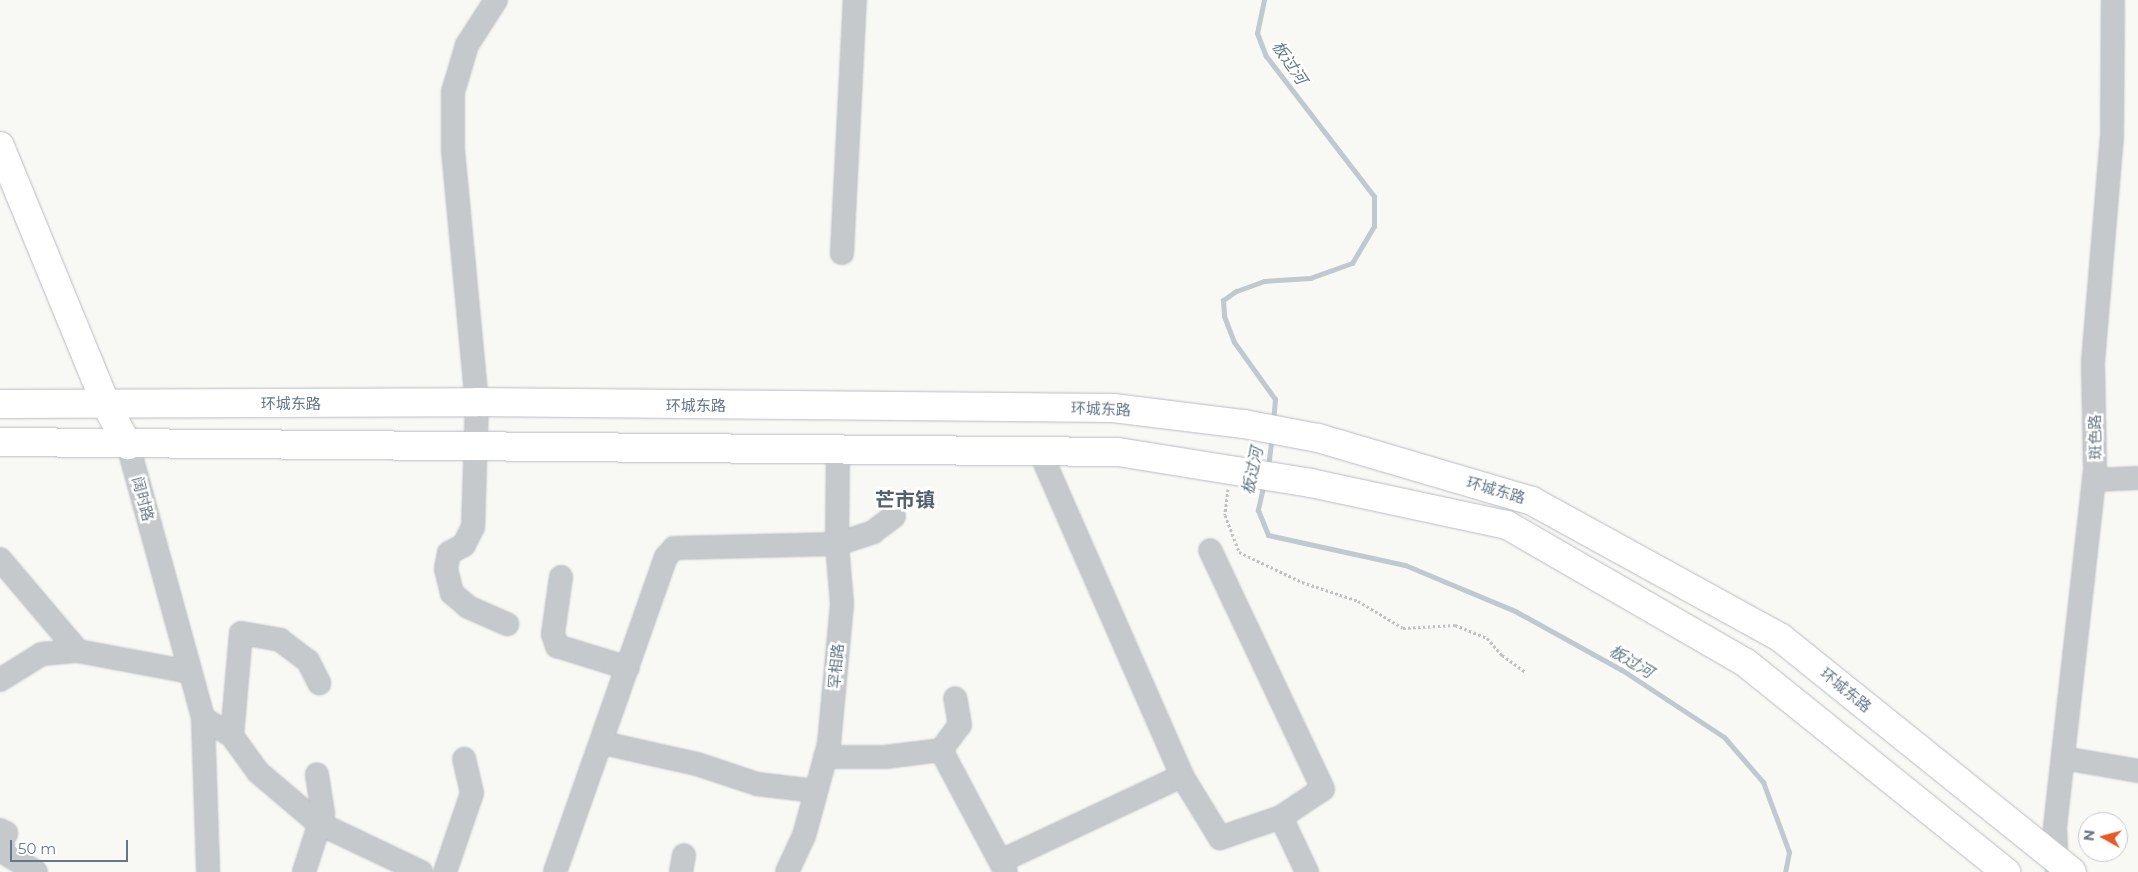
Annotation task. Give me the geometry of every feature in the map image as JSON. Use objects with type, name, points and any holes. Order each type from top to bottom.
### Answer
[{"type":"main road","name":"阔时路","points":[[0,146],[106,405],[128,445]]},
{"type":"main road","name":"环城东路","points":[[0,404],[477,402],[1113,408],[1244,424],[1318,438],[1532,501],[1781,638],[2062,868]]},
{"type":"main road","name":"环城东路","points":[[0,442],[128,445],[475,445],[838,452],[1118,452],[1233,469],[1507,525],[1746,663],[2006,872]]},
{"type":"street","points":[[496,0],[467,45],[453,92],[453,150],[477,402],[473,527],[464,545],[450,553],[446,569],[452,593],[463,602],[507,624]]},
{"type":"street","points":[[842,253],[855,0]]},
{"type":"street","name":"斑色路","points":[[2062,868],[2055,827],[2094,480],[2093,362],[2112,134],[2113,0]]},
{"type":"street","name":"阔时路","points":[[128,445],[203,718],[208,872]]},
{"type":"street","name":"罕相路","points":[[787,872],[804,836],[825,757],[842,604],[836,544],[838,452]]},
{"type":"street","points":[[1040,452],[1182,776],[1220,838],[1280,817],[1323,789],[1210,550]]},
{"type":"street","points":[[2094,480],[2138,478]]},
{"type":"street","points":[[555,872],[603,743],[666,557],[674,548],[836,544],[873,532],[894,516]]},
{"type":"street","points":[[0,559],[78,651]]},
{"type":"street","points":[[561,577],[553,634],[557,646],[628,668]]},
{"type":"street","points":[[232,736],[241,633],[280,640],[308,661],[319,682]]},
{"type":"street","points":[[0,680],[42,654],[78,651],[190,672]]},
{"type":"street","points":[[825,757],[885,757],[942,750],[960,725],[955,698]]},
{"type":"street","points":[[203,718],[232,736],[258,772],[318,823],[421,872]]},
{"type":"street","points":[[603,743],[697,764],[757,784],[816,792]]},
{"type":"street","points":[[942,750],[1004,866],[1182,776]]},
{"type":"street","points":[[2063,758],[2138,771]]},
{"type":"street","points":[[444,872],[472,793],[464,759]]},
{"type":"street","points":[[304,872],[318,823],[324,813],[318,774]]},
{"type":"street","points":[[1280,817],[1307,872]]},
{"type":"street","points":[[0,830],[6,833],[0,846]]},
{"type":"street","points":[[0,850],[36,872]]},
{"type":"path","points":[[1233,469],[1225,515],[1239,552],[1302,582],[1358,601],[1403,628],[1455,625],[1487,638],[1502,655],[1524,672]]},
{"type":"waterway","name":"板过河","points":[[1264,0],[1257,33],[1266,56],[1374,196],[1374,226],[1352,263],[1310,278],[1264,281],[1236,291],[1223,300],[1224,316],[1234,342],[1275,399],[1273,420]]},
{"type":"waterway","name":"板过河","points":[[1268,467],[1272,436]]},
{"type":"waterway","name":"板过河","points":[[1264,483],[1258,510],[1268,535],[1405,565],[1515,611],[1622,670],[1724,737],[1763,782],[1789,852],[1785,872]]},
{"type":"district","name":"芒市镇","points":[[905,500]]}]
